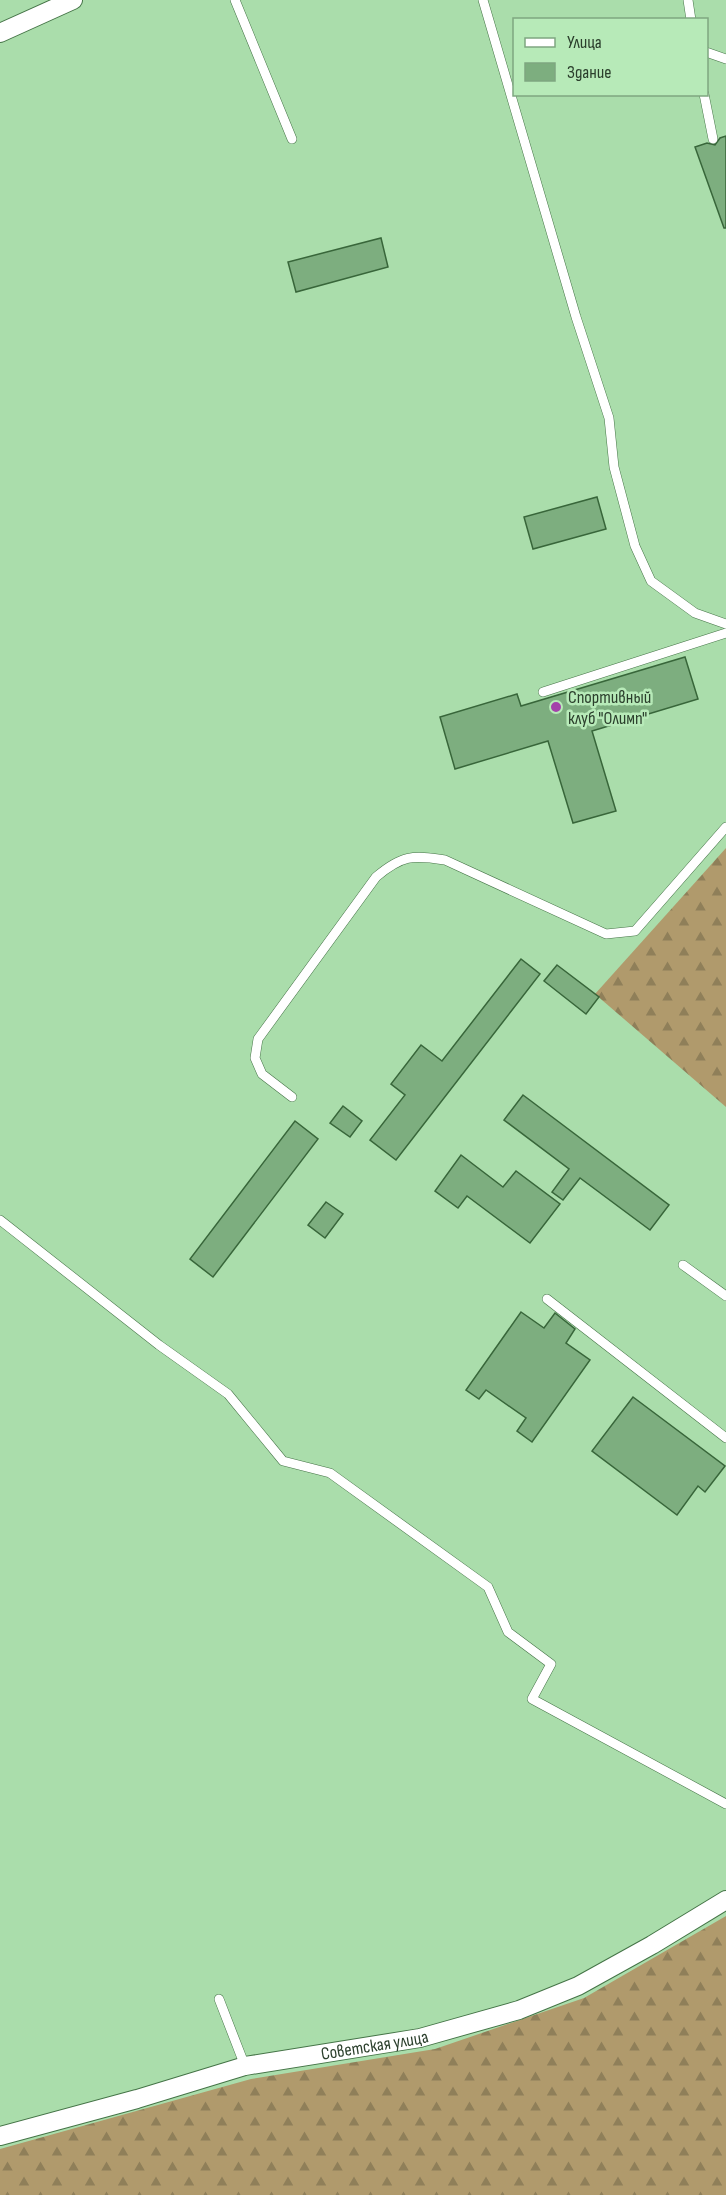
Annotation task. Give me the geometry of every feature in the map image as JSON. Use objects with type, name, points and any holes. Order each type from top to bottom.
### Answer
[{"type":"street","points":[[0,33],[73,0]]},
{"type":"street","name":"Советская улица","points":[[0,2136],[137,2099],[245,2066],[420,2037],[519,2010],[578,1986],[726,1900]]},
{"type":"lane","points":[[235,0],[292,139]]},
{"type":"lane","points":[[483,0],[572,306],[609,418],[614,467],[635,546],[651,581],[695,613],[726,624]]},
{"type":"lane","points":[[688,0],[691,18]]},
{"type":"lane","points":[[708,53],[726,59]]},
{"type":"lane","points":[[704,96],[713,139]]},
{"type":"lane","points":[[543,692],[726,633]]},
{"type":"lane","points":[[292,1097],[261,1074],[255,1058],[258,1039],[376,878],[394,862],[420,856],[445,860],[606,934],[635,931],[726,826]]},
{"type":"lane","points":[[0,1220],[159,1345],[228,1394],[283,1461],[330,1473],[488,1587],[508,1632],[550,1664],[532,1698],[726,1804]]},
{"type":"lane","points":[[683,1265],[726,1296]]},
{"type":"lane","points":[[547,1299],[726,1438]]},
{"type":"lane","points":[[219,1999],[245,2066]]},
{"type":"green space","points":[[726,848],[726,1107],[595,994]]},
{"type":"green space","points":[[726,1916],[726,2195],[0,2195],[0,2149],[251,2079],[435,2049],[584,1998]]},
{"type":"building","points":[[726,136],[726,228],[724,228],[695,147],[707,143],[715,145],[720,138]]},
{"type":"building","points":[[381,238],[388,267],[296,292],[288,262]]},
{"type":"building","points":[[597,497],[606,529],[533,549],[524,517]]},
{"type":"building","points":[[685,657],[698,699],[592,731],[616,811],[573,823],[548,741],[455,769],[440,717],[517,694],[521,706]]},
{"type":"building","points":[[521,959],[540,974],[396,1160],[370,1140],[405,1095],[391,1084],[421,1045],[442,1061]]},
{"type":"building","points":[[557,965],[599,997],[586,1014],[544,981]]},
{"type":"building","points":[[523,1095],[669,1205],[650,1230],[580,1178],[563,1200],[552,1192],[569,1169],[504,1120]]},
{"type":"building","points":[[343,1106],[362,1121],[350,1137],[330,1123]]},
{"type":"building","points":[[295,1121],[318,1139],[213,1277],[190,1259]]},
{"type":"building","points":[[461,1155],[503,1187],[516,1171],[560,1204],[530,1243],[467,1196],[458,1208],[435,1191]]},
{"type":"building","points":[[326,1202],[343,1214],[325,1238],[308,1225]]},
{"type":"building","points":[[521,1312],[544,1328],[555,1313],[575,1329],[566,1343],[590,1360],[532,1442],[517,1431],[526,1418],[486,1390],[479,1399],[466,1390]]},
{"type":"building","points":[[633,1397],[725,1466],[705,1492],[698,1486],[677,1515],[592,1451]]},
{"type":"place","name":"Спортивный клуб \"Олимп\"","points":[[556,707]]}]
